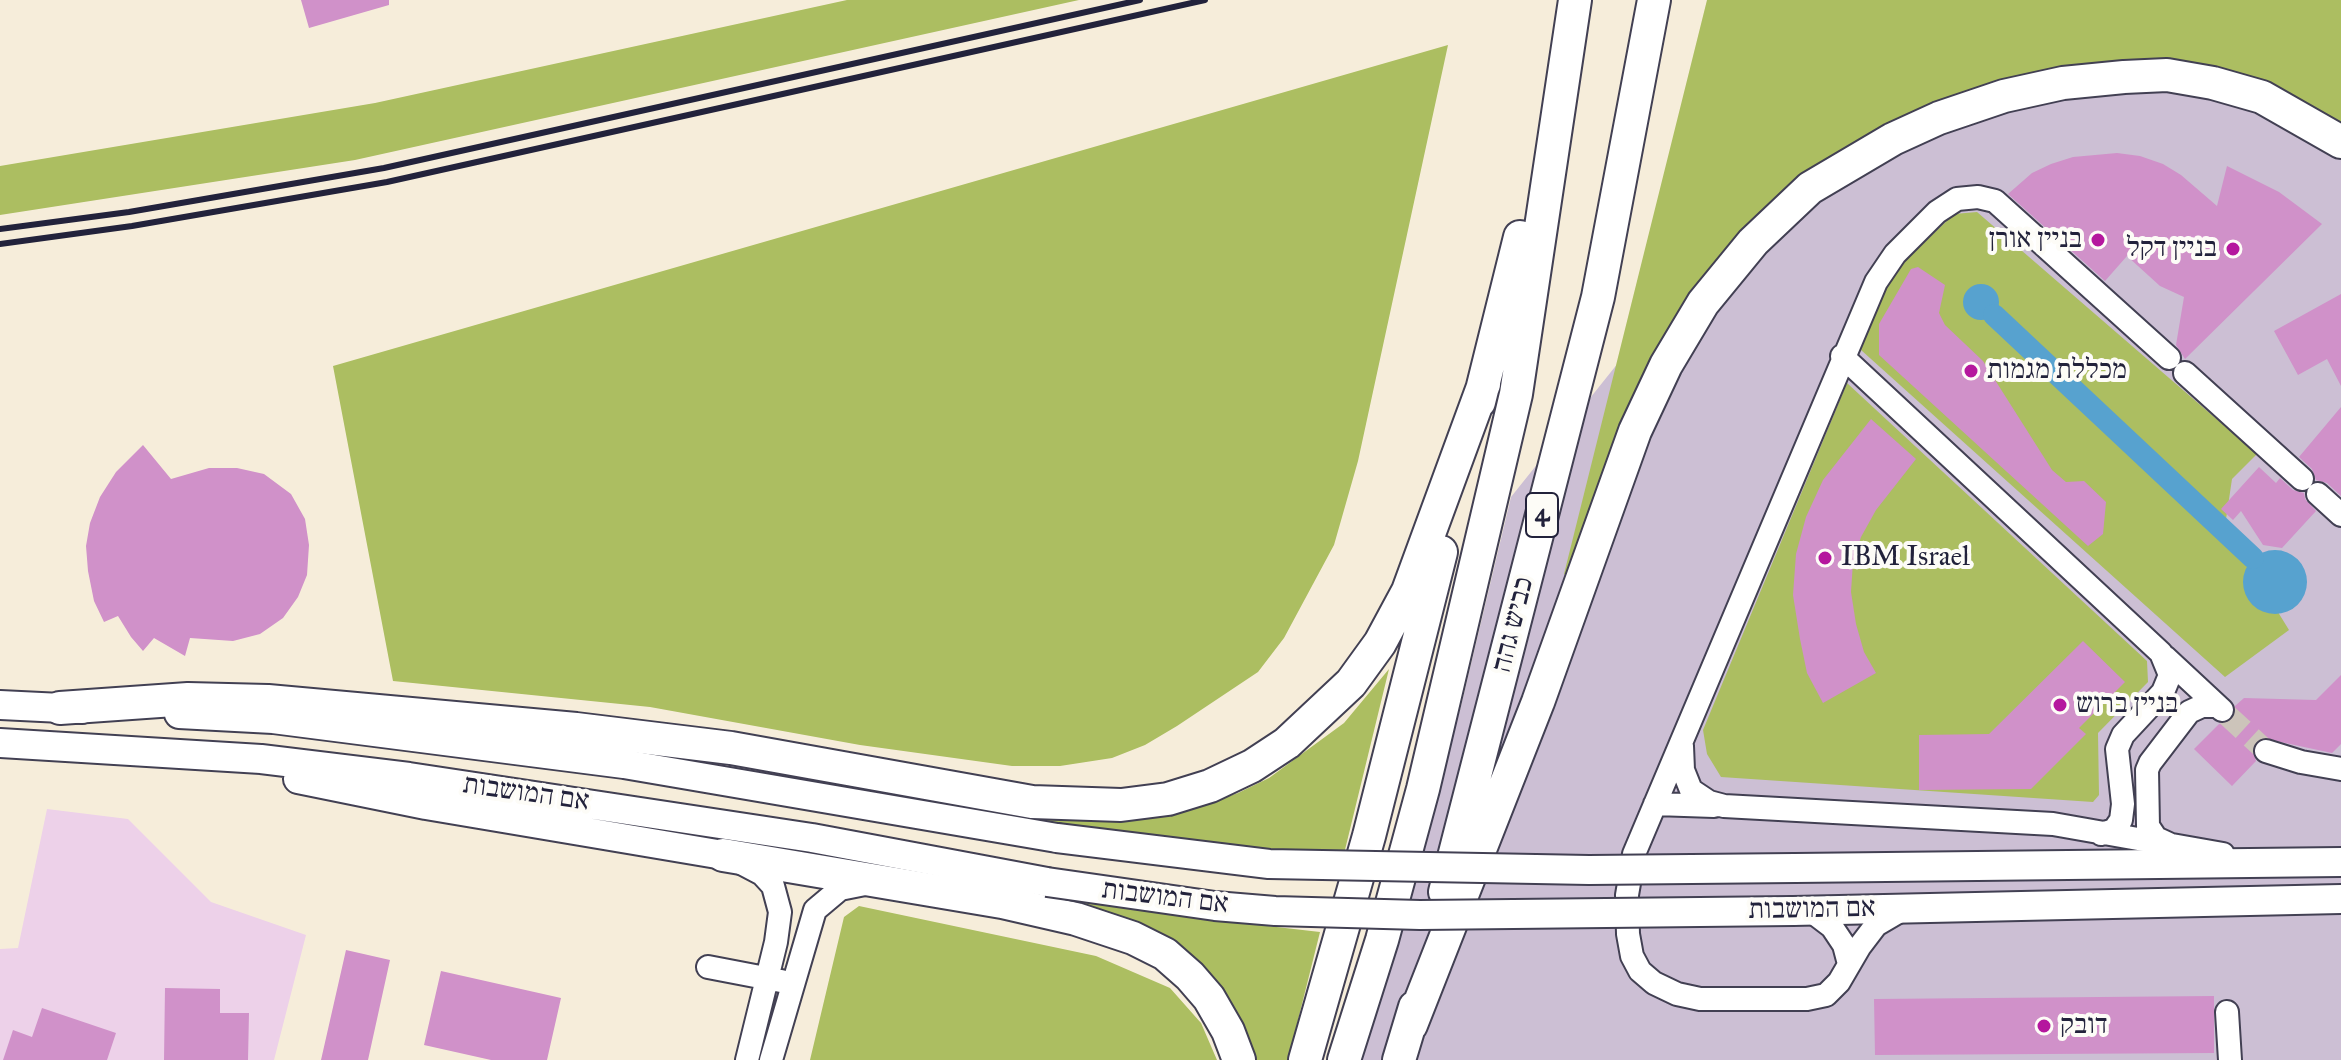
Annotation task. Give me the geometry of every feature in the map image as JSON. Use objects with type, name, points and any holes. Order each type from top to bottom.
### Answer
[{"type":"highway","name":"כביש גהה","points":[[1344,1060],[1382,940],[1423,789],[1516,394],[1575,0]]},
{"type":"highway","name":"כביש גהה","points":[[1399,1060],[1411,1025],[1598,297],[1654,0]]},
{"type":"highway","points":[[1305,1060],[1369,836],[1565,60]]},
{"type":"highway","points":[[1411,1025],[1538,702],[1641,418],[1666,365],[1703,303],[1753,242],[1810,188],[1893,139],[1939,118],[2004,96],[2063,83],[2167,75],[2213,83],[2262,97],[2318,126],[2341,142]]},
{"type":"highway","points":[[60,708],[188,699],[283,703],[576,729],[731,748],[1032,802],[1121,805],[1168,799],[1210,786],[1252,766],[1287,743],[1351,683],[1380,643],[1408,591],[1484,384]]},
{"type":"highway","points":[[723,855],[1002,902],[1076,919],[1133,938],[1165,954],[1190,976],[1209,998],[1228,1031],[1239,1060]]},
{"type":"main road","name":"אם המושבות","points":[[0,705],[273,719],[464,742],[669,771],[1057,838],[1269,864],[1589,870],[2341,862]]},
{"type":"main road","name":"אם המושבות","points":[[0,743],[261,759],[350,769],[812,838],[1047,882],[1215,906],[1275,911],[1420,915],[1802,911],[2341,899]]},
{"type":"main road","points":[[200,755],[349,790],[723,855]]},
{"type":"street","points":[[1906,908],[1876,925],[1839,982],[1826,995],[1807,999],[1700,999],[1677,994],[1654,983],[1640,971],[1632,956],[1627,895],[1634,854],[1842,356],[1876,282],[1895,254],[1937,212],[1957,199],[1978,197],[1995,201],[2341,515]]},
{"type":"street","points":[[1842,356],[2222,711],[2202,706],[2189,712],[2147,770],[2148,826],[2156,838],[2174,846]]},
{"type":"street","points":[[2101,834],[2114,830],[2121,820],[2123,804],[2117,749],[2123,735],[2163,692],[2170,675],[2161,653]]},
{"type":"street","points":[[1682,742],[1683,770],[1691,790],[1709,802],[1724,806]]},
{"type":"street","points":[[2266,751],[2301,762],[2341,769]]},
{"type":"street","points":[[1655,804],[2053,824],[2276,863]]},
{"type":"street","points":[[723,855],[762,874],[778,897],[778,928],[747,1060]]},
{"type":"street","points":[[771,1060],[815,910],[840,889],[854,884],[888,882]]},
{"type":"street","points":[[1802,911],[1832,927],[1844,945],[1849,964]]},
{"type":"street","points":[[708,967],[766,980],[793,979]]},
{"type":"street","points":[[2227,1012],[2230,1060]]},
{"type":"shaded area","points":[[2064,34],[2341,63],[2341,1060],[1361,1060],[1461,706],[1511,497],[1662,308]]},
{"type":"shaded area","points":[[47,809],[128,819],[211,902],[306,935],[274,1060],[0,1060],[0,949],[18,948]]},
{"type":"green space","points":[[847,0],[1079,0],[355,160],[0,215],[0,166],[375,103]]},
{"type":"green space","points":[[1707,0],[2341,0],[2341,122],[2295,96],[2207,66],[2141,62],[1959,95],[1720,263],[1575,579],[1564,574]]},
{"type":"green space","points":[[1448,45],[1358,461],[1334,545],[1284,638],[1258,672],[1177,726],[1145,745],[1112,758],[1060,766],[1012,766],[860,745],[650,707],[393,681],[333,366]]},
{"type":"green space","points":[[1977,212],[2257,454],[2232,479],[2225,526],[2289,630],[2225,677],[1861,350],[1886,279],[1954,214]]},
{"type":"green space","points":[[1847,383],[2147,661],[2148,682],[2098,733],[2099,795],[2093,802],[1721,777],[1707,754],[1703,730]]},
{"type":"green space","points":[[1389,669],[1343,858],[1028,825],[1041,809],[1163,811],[1205,805],[1238,793],[1269,778],[1344,723]]},
{"type":"green space","points":[[1085,897],[1198,918],[1320,932],[1288,1060],[1249,1060],[1231,1009],[1079,916]]},
{"type":"green space","points":[[859,906],[1096,956],[1170,988],[1201,1023],[1217,1060],[810,1060],[844,917]]},
{"type":"water","points":[[1981,284],[1994,289],[1999,302],[1994,315],[1981,320],[1968,315],[1963,302],[1968,289]]},
{"type":"water","points":[[2269,550],[2281,550],[2298,559],[2305,570],[2305,594],[2298,605],[2281,614],[2269,614],[2257,609],[2248,600],[2243,588],[2243,576],[2248,564],[2257,555]]},
{"type":"building","points":[[301,0],[389,0],[389,5],[309,28]]},
{"type":"building","points":[[2117,153],[2140,156],[2163,164],[2217,206],[2227,166],[2279,192],[2322,224],[2185,359],[2176,345],[2184,297],[2160,286],[2127,256],[2105,281],[2008,194],[2032,173],[2051,164],[2073,157]]},
{"type":"building","points":[[1918,267],[1945,285],[1939,313],[1945,325],[1983,361],[2052,470],[2066,482],[2084,481],[2106,502],[2103,534],[2088,546],[1879,355],[1879,324],[1911,269]]},
{"type":"building","points":[[2341,294],[2341,386],[2327,359],[2298,375],[2274,331]]},
{"type":"building","points":[[2341,407],[2341,496],[2327,483],[2316,480],[2312,469],[2299,457]]},
{"type":"building","name":"IBM Israel","points":[[1871,419],[1916,459],[1876,510],[1861,537],[1853,562],[1851,592],[1856,624],[1864,652],[1876,673],[1823,703],[1807,673],[1800,639],[1793,595],[1796,554],[1806,517],[1823,480]]},
{"type":"building","points":[[143,445],[171,479],[209,468],[237,468],[264,474],[291,494],[305,519],[309,545],[307,575],[298,597],[283,618],[260,634],[233,641],[190,638],[185,656],[154,638],[143,651],[118,616],[104,622],[94,601],[88,571],[86,546],[90,523],[100,497],[116,472]]},
{"type":"building","points":[[2259,467],[2276,483],[2280,478],[2293,490],[2304,493],[2305,499],[2316,511],[2282,548],[2263,545],[2241,511],[2233,520],[2221,509]]},
{"type":"building","name":"בניין ברוש","points":[[2083,641],[2125,682],[2079,728],[2086,734],[2031,789],[1919,790],[1919,735],[1989,734]]},
{"type":"building","points":[[2341,675],[2341,744],[2332,753],[2262,738],[2252,748],[2256,761],[2232,786],[2194,749],[2219,724],[2232,720],[2235,706],[2244,698],[2316,700]]},
{"type":"building","points":[[346,950],[390,960],[368,1060],[321,1060]]},
{"type":"building","points":[[441,971],[561,998],[547,1060],[491,1060],[424,1045]]},
{"type":"building","points":[[165,988],[220,989],[220,1013],[249,1013],[248,1060],[164,1060]]},
{"type":"building","name":"דובק","points":[[2214,996],[2214,1053],[1875,1055],[1874,999]]},
{"type":"building","points":[[42,1008],[116,1033],[107,1060],[3,1060],[13,1030],[32,1037]]},
{"type":"waterway","points":[[1994,315],[2253,558]]},
{"type":"tunnel","points":[[2227,715],[2266,751]]},
{"type":"railway","points":[[0,229],[129,212],[384,168],[1140,0]]},
{"type":"railway","points":[[0,244],[132,226],[387,182],[1205,0]]},
{"type":"place","name":"בניין אורן","points":[[2098,240]]},
{"type":"place","name":"בניין דקל","points":[[2233,249]]},
{"type":"place","name":"מכללת מגמות","points":[[1971,371]]},
{"type":"place","name":"IBM Israel","points":[[1825,558]]},
{"type":"place","name":"בניין ברוש","points":[[2060,705]]},
{"type":"place","name":"דובק","points":[[2044,1026]]}]
